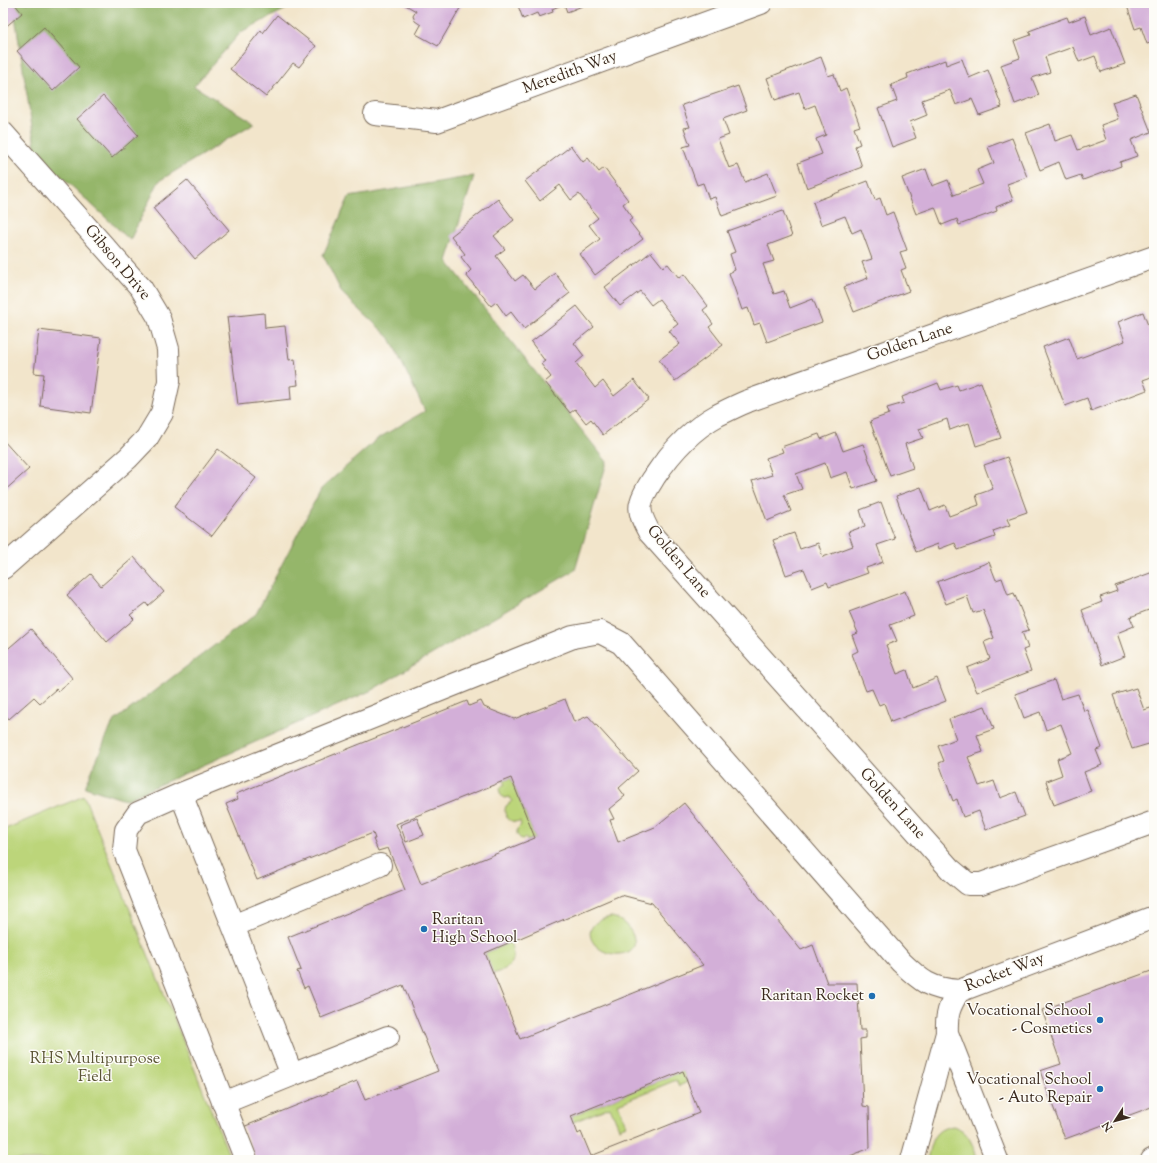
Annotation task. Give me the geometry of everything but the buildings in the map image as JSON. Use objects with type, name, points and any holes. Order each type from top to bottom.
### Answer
[{"type":"street","name":"Meredith Way","points":[[376,114],[437,121],[760,3]]},
{"type":"street","name":"Gibson Drive","points":[[3,133],[141,288],[159,318],[168,348],[169,381],[162,412],[147,438],[128,458],[3,568]]},
{"type":"street","name":"Golden Lane","points":[[1154,257],[748,400],[716,416],[691,434],[675,450],[655,476],[640,504],[642,516],[649,532],[950,869],[968,884],[981,884],[1154,822]]},
{"type":"street","points":[[246,1160],[124,850],[126,830],[138,813],[181,794],[573,637],[600,632],[621,644],[901,962],[929,985],[944,990],[959,990]]},
{"type":"street","points":[[181,794],[292,1075]]},
{"type":"street","points":[[233,926],[380,865]]},
{"type":"street","name":"Rocket Way","points":[[997,1160],[947,1033],[946,1019],[950,1004],[959,990],[1154,917]]},
{"type":"street","points":[[912,1160],[947,1033]]},
{"type":"street","points":[[223,1103],[388,1037]]},
{"type":"green space","points":[[13,3],[298,3],[241,32],[194,86],[254,123],[159,181],[130,240],[36,153]]},
{"type":"green space","points":[[474,176],[447,261],[607,462],[575,570],[370,691],[125,800],[85,787],[113,722],[256,614],[321,489],[377,439],[425,411],[390,338],[342,293],[323,255],[349,197]]},
{"type":"green space","points":[[511,778],[535,838],[527,841],[526,838],[521,839],[517,835],[517,829],[521,825],[520,821],[516,822],[510,820],[505,813],[506,806],[512,801],[510,797],[504,798],[502,796],[500,789],[505,784],[503,781]]},
{"type":"green space","name":"RHS Multipurpose Field","points":[[84,796],[231,1160],[3,1160],[3,830]]},
{"type":"green space","points":[[611,917],[623,923],[632,934],[634,946],[631,950],[625,953],[614,954],[605,952],[597,947],[592,941],[590,934],[592,927],[599,921]]},
{"type":"green space","points":[[510,942],[513,954],[512,963],[505,969],[493,974],[485,953]]},
{"type":"green space","points":[[683,1071],[687,1082],[679,1086],[676,1080],[618,1104],[626,1125],[619,1128],[610,1107],[573,1122],[571,1116]]},
{"type":"green space","points":[[953,1126],[963,1131],[970,1139],[978,1160],[927,1160],[931,1143],[937,1134],[941,1130]]},
{"type":"place","name":"Raritan High School","points":[[424,929]]},
{"type":"place","name":"Raritan Rocket","points":[[872,996]]},
{"type":"place","name":"Vocational School - Cosmetics","points":[[1100,1020]]},
{"type":"place","name":"Vocational School - Auto Repair","points":[[1100,1089]]}]
